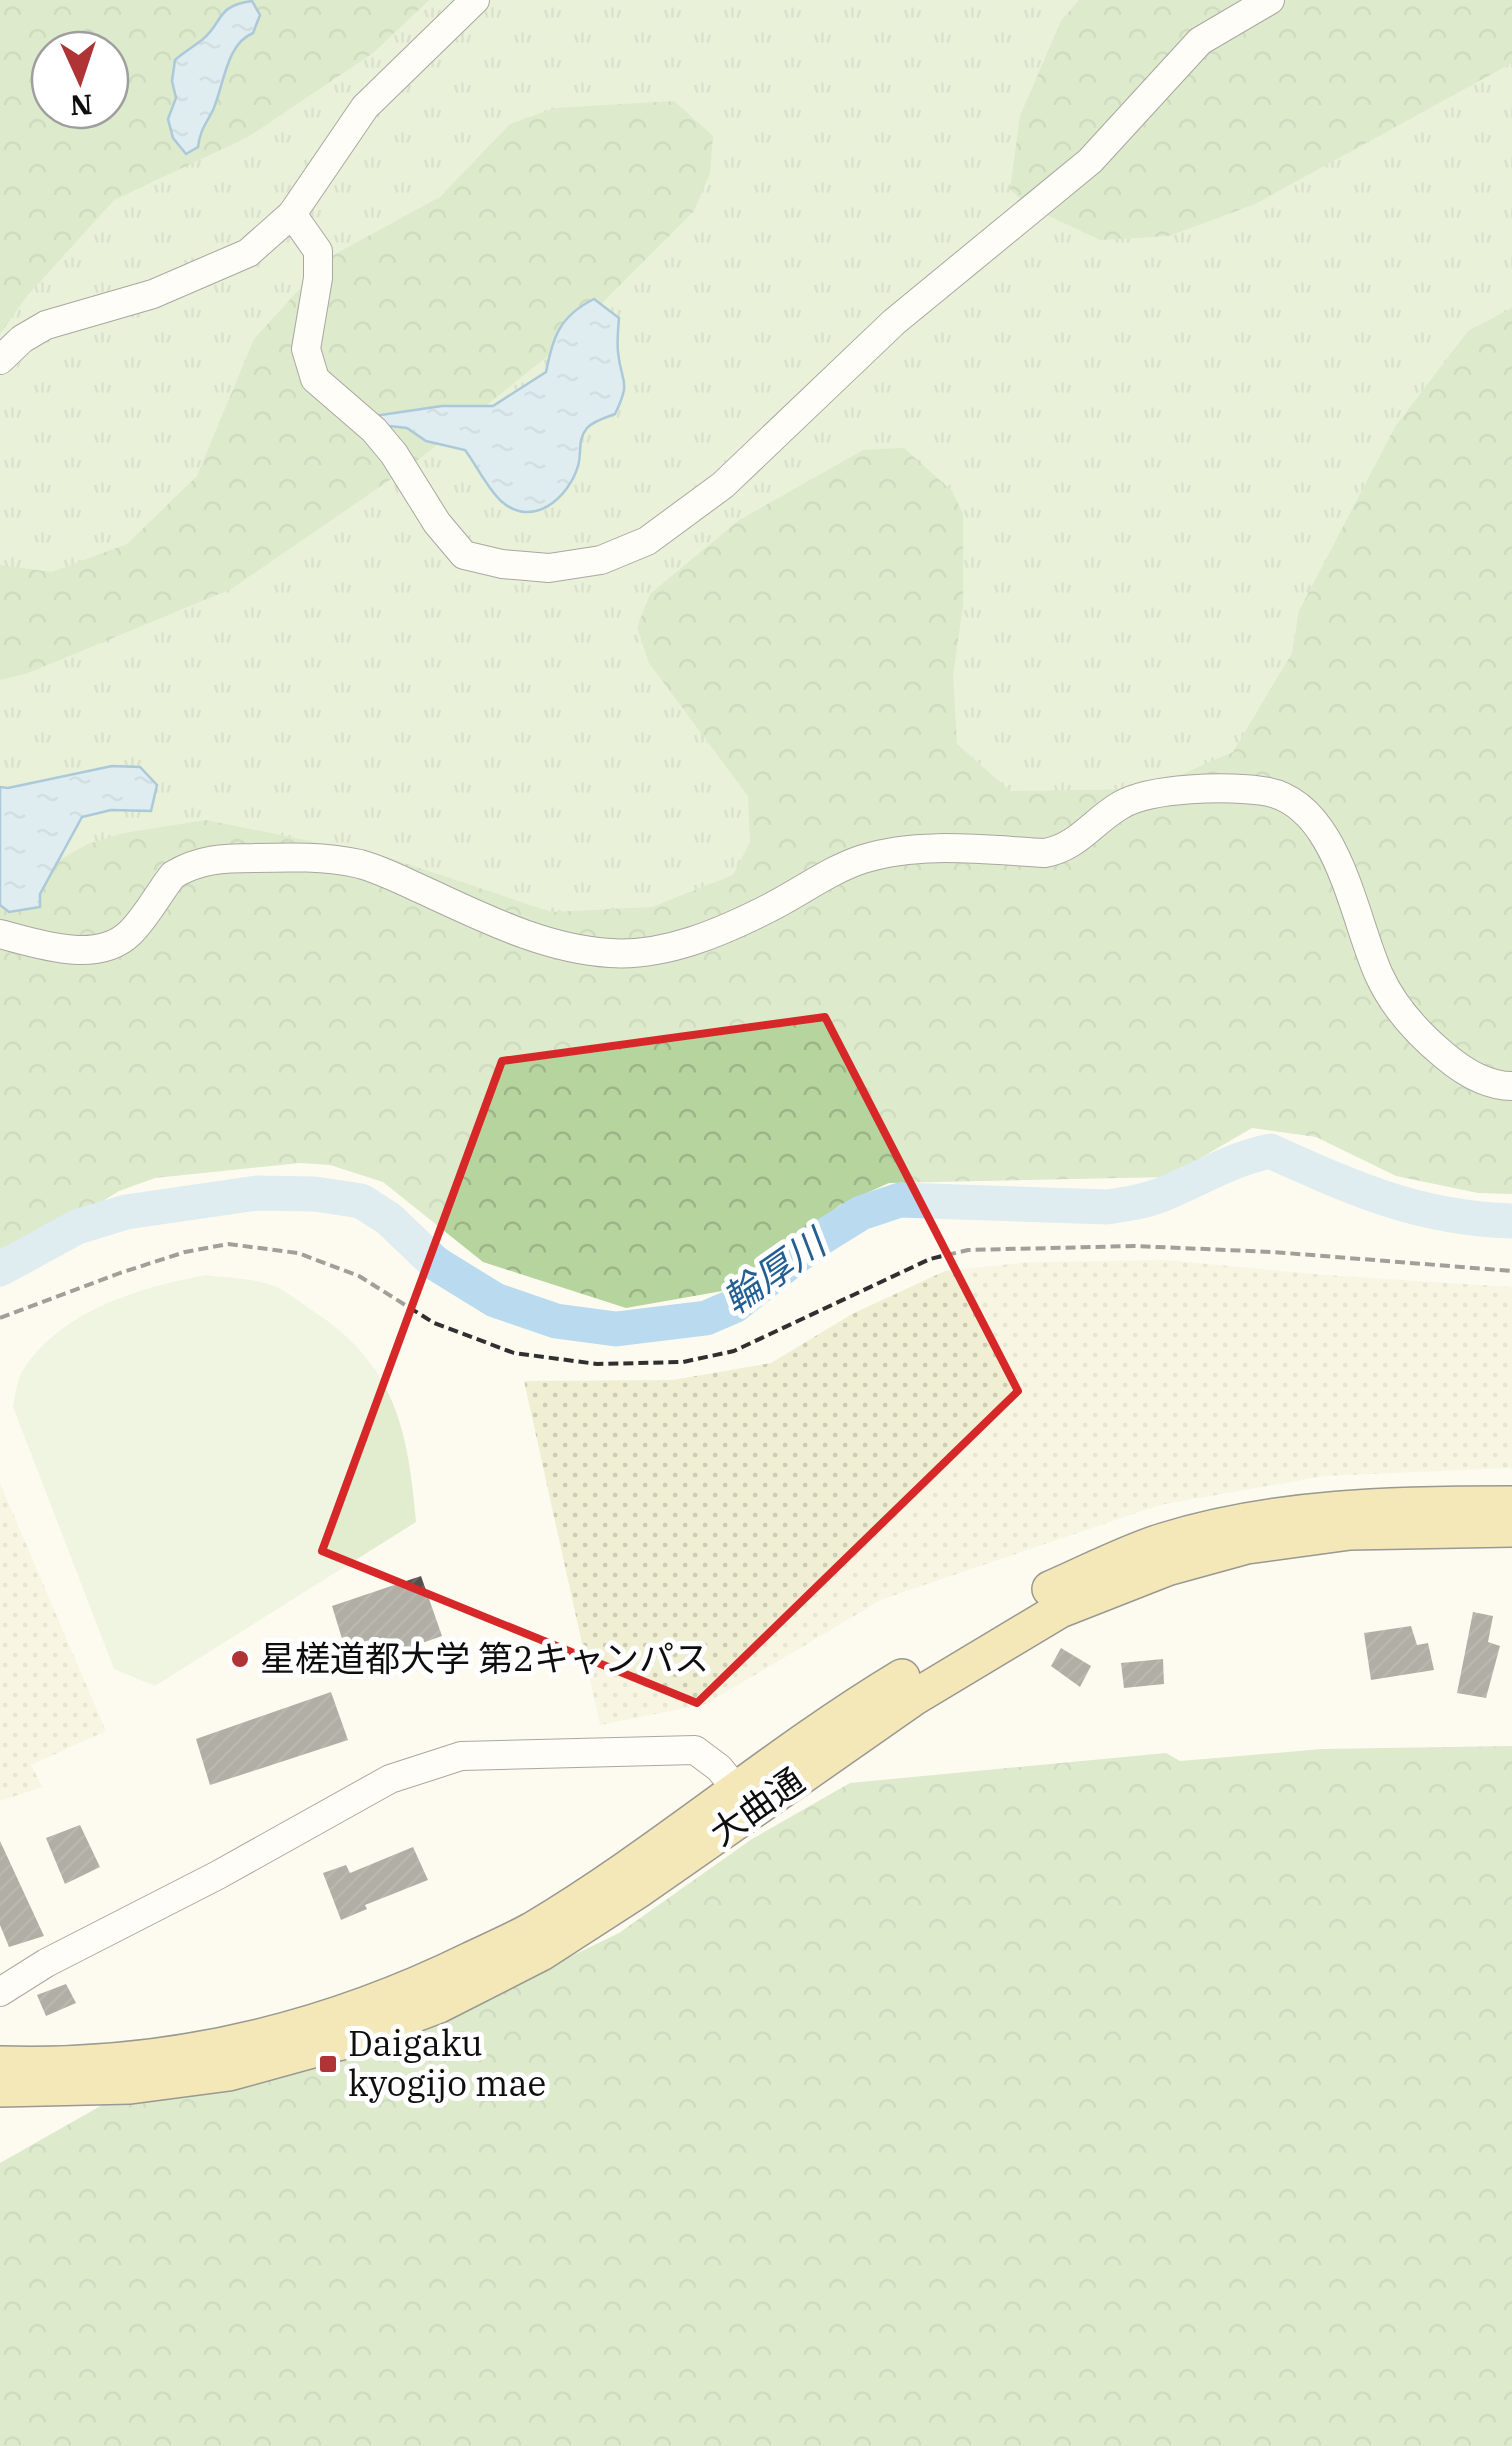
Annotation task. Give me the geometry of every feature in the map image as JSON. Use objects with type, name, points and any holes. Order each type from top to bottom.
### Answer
[{"type":"main road","name":"大曲通","points":[[0,2089],[130,2086],[229,2073],[338,2043],[439,2005],[541,1953],[745,1800],[896,1680],[1051,1588],[1162,1541],[1254,1520],[1345,1508],[1512,1504]]},
{"type":"main road","name":"大曲通","points":[[0,2064],[145,2059],[221,2046],[314,2023],[405,1990],[530,1931],[1060,1610],[1167,1568],[1247,1546],[1350,1532],[1512,1529]]},
{"type":"street","points":[[0,360],[46,324],[153,294],[248,253],[292,214],[365,108],[475,0]]},
{"type":"street","points":[[292,214],[318,251],[318,278],[306,349],[316,379],[384,442],[437,523],[464,555],[502,564],[549,568],[601,560],[647,541],[724,485],[894,322],[1090,161],[1200,41],[1270,0]]},
{"type":"street","points":[[0,934],[75,950],[100,949],[127,936],[173,875],[184,869],[213,859],[277,857],[360,864],[507,928],[585,950],[614,954],[645,951],[683,944],[718,930],[771,907],[840,867],[868,857],[909,849],[1045,853],[1064,850],[1106,814],[1142,796],[1266,791],[1308,814],[1323,832],[1379,976],[1411,1028],[1456,1066],[1494,1086],[1512,1086]]},
{"type":"street","points":[[0,1992],[46,1962],[218,1874],[390,1779],[461,1756],[695,1750],[719,1768],[745,1800]]},
{"type":"path","points":[[0,1318],[120,1273],[185,1252],[228,1244],[298,1253],[359,1276],[434,1324],[514,1353],[597,1364],[683,1362],[734,1352],[930,1259],[968,1250],[1135,1246],[1273,1252],[1512,1271]]},
{"type":"highlighted area","points":[[825,1017],[1018,1391],[697,1703],[322,1551],[502,1061]]},
{"type":"shaded area","points":[[1166,1260],[1512,1287],[1512,1468],[1325,1476],[1160,1505],[883,1599],[706,1704],[600,1725],[524,1381],[673,1380],[771,1363],[852,1314],[945,1271],[1029,1262]]},
{"type":"shaded area","points":[[0,1483],[106,1731],[31,1765],[43,1787],[0,1801]]},
{"type":"green space","points":[[0,0],[1512,0],[1512,1143],[0,1026]]},
{"type":"green space","points":[[0,0],[429,0],[373,53],[248,137],[114,200],[27,296],[0,334]]},
{"type":"green space","points":[[1079,0],[1512,0],[1512,63],[1255,204],[1169,236],[1100,240],[1030,207],[1010,190],[1020,116],[1061,21]]},
{"type":"green space","points":[[674,101],[713,136],[710,173],[694,211],[554,351],[413,464],[231,589],[28,673],[0,680],[0,565],[52,572],[127,544],[197,476],[254,339],[328,258],[440,197],[510,124],[555,108]]},
{"type":"green space","points":[[1512,308],[1512,1194],[1478,1193],[1396,1176],[1316,1137],[1252,1128],[1168,1177],[889,1183],[840,1205],[790,1244],[745,1287],[626,1308],[483,1262],[383,1182],[330,1165],[300,1163],[155,1178],[119,1191],[0,1265],[0,893],[88,844],[124,833],[206,820],[383,856],[551,912],[652,907],[733,875],[750,842],[748,796],[649,663],[637,627],[650,594],[738,521],[863,450],[904,448],[952,491],[963,514],[963,606],[953,675],[957,744],[1010,791],[1148,789],[1233,752],[1292,653],[1299,611],[1395,427],[1468,331]]},
{"type":"green space","points":[[206,1275],[258,1281],[279,1288],[341,1332],[363,1353],[380,1377],[402,1429],[416,1522],[155,1686],[114,1669],[13,1407],[23,1370],[59,1331],[129,1295]]},
{"type":"green space","points":[[1512,1746],[1512,2446],[0,2446],[0,2163],[134,2087],[417,2031],[619,1933],[752,1839],[850,1783],[1166,1753],[1180,1761],[1322,1749]]},
{"type":"water","points":[[252,1],[260,15],[253,33],[244,38],[231,56],[198,147],[186,154],[173,138],[168,119],[176,98],[172,81],[175,60],[202,40],[226,11]]},
{"type":"water","points":[[594,299],[619,318],[623,394],[615,414],[587,428],[573,478],[547,506],[525,512],[513,509],[496,496],[465,450],[426,441],[407,428],[389,426],[374,416],[442,406],[493,406],[546,372],[560,328]]},
{"type":"water","points":[[112,766],[140,767],[157,785],[151,811],[111,810],[82,817],[40,894],[40,907],[9,912],[0,905],[0,787]]},
{"type":"building","points":[[421,1576],[442,1636],[351,1668],[332,1606]]},
{"type":"building","points":[[1473,1612],[1493,1616],[1488,1642],[1500,1646],[1486,1698],[1457,1693]]},
{"type":"building","points":[[1411,1626],[1417,1645],[1428,1643],[1434,1670],[1371,1680],[1364,1633]]},
{"type":"building","points":[[1061,1648],[1091,1666],[1080,1687],[1051,1666]]},
{"type":"building","points":[[1163,1659],[1164,1684],[1124,1688],[1121,1663]]},
{"type":"building","points":[[331,1692],[348,1740],[210,1785],[196,1739]]},
{"type":"building","points":[[80,1825],[100,1867],[65,1884],[46,1838]]},
{"type":"building","points":[[0,1841],[44,1936],[9,1947],[0,1925]]},
{"type":"building","points":[[413,1847],[428,1880],[365,1905],[367,1909],[341,1920],[323,1873],[346,1865],[350,1873]]},
{"type":"building","points":[[66,1984],[76,2003],[46,2016],[37,1995]]},
{"type":"waterway","name":"輪厚川","points":[[0,1269],[77,1227],[126,1212],[257,1193],[315,1194],[361,1201],[389,1219],[435,1263],[495,1300],[556,1321],[616,1329],[706,1318],[734,1306],[816,1241],[861,1213],[900,1200],[1107,1207],[1153,1198],[1270,1151],[1359,1189],[1416,1208],[1512,1221]]},
{"type":"place","name":"星槎道都大学 第2キャンパス","points":[[240,1659]]},
{"type":"place","name":"Daigaku kyogijo mae","points":[[328,2064]]}]
